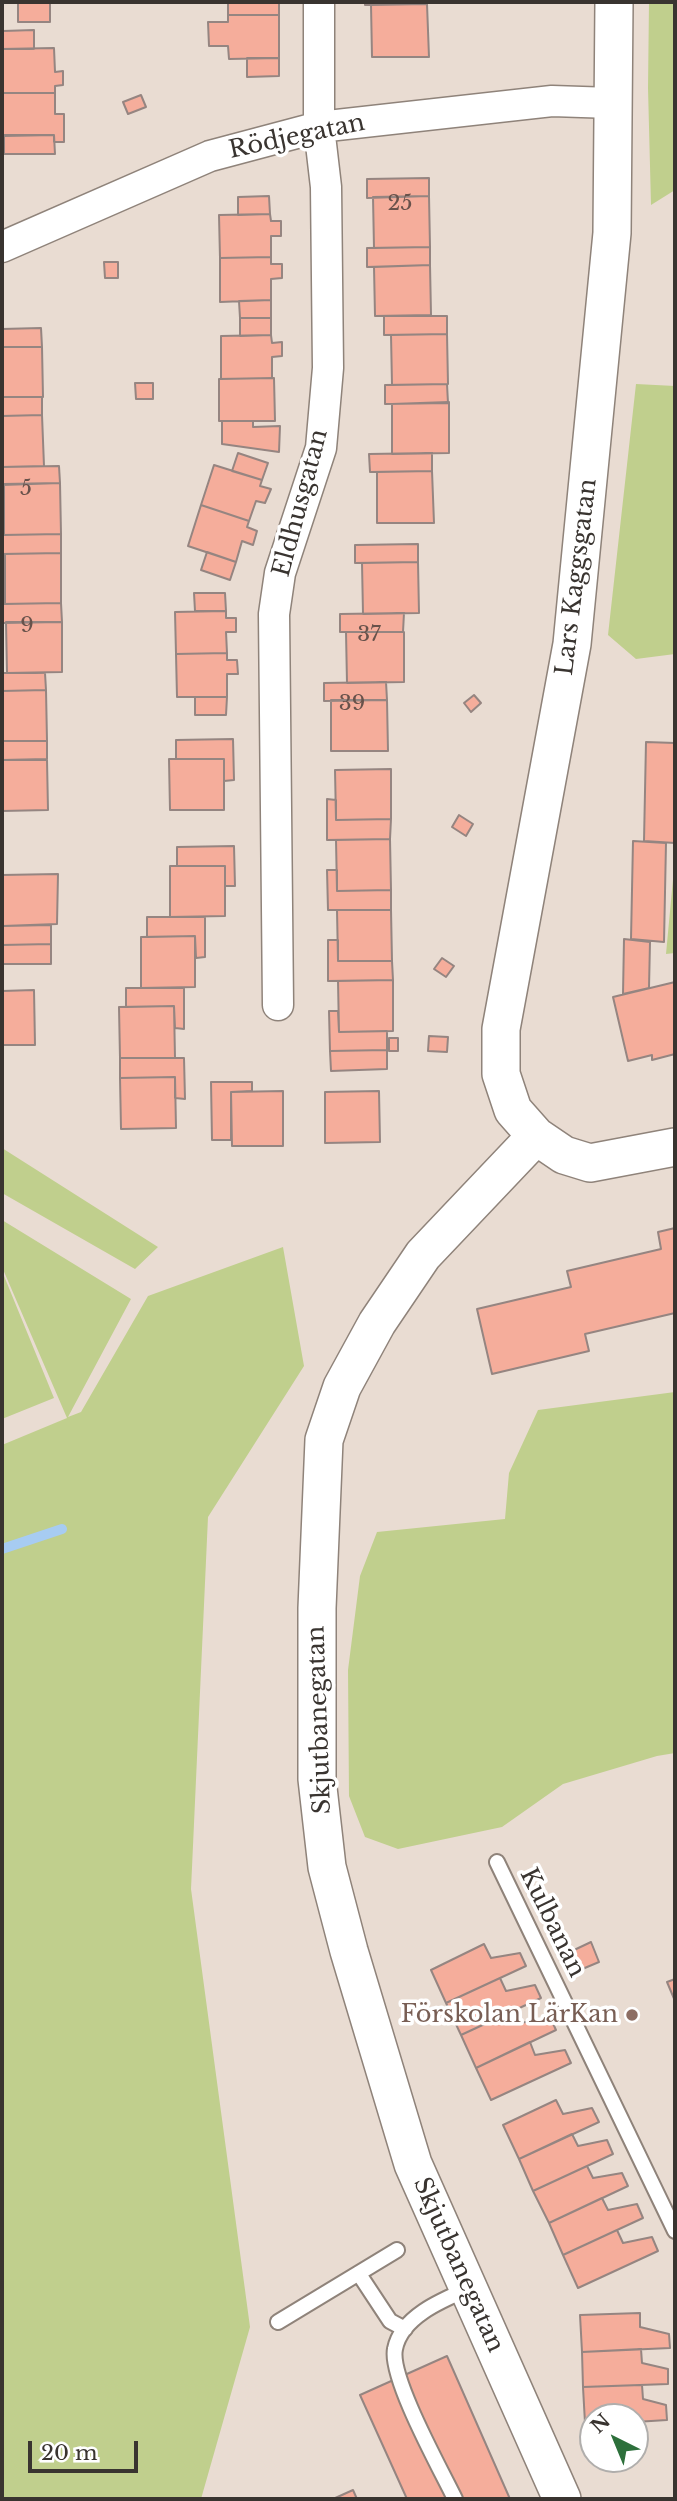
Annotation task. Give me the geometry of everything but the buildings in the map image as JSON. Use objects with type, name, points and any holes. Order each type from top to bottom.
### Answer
[{"type":"street","name":"Eldhusgatan","points":[[278,1005],[274,614],[280,573],[321,448],[328,368],[326,187],[319,127],[319,2]]},
{"type":"street","name":"Lars Kaggsgatan","points":[[614,2],[612,233],[572,644],[501,1029],[501,1073],[513,1110],[536,1136],[564,1155],[590,1163],[675,1147]]},
{"type":"street","name":"Rödjegatan","points":[[2,247],[210,156],[319,127],[552,101],[612,103]]},
{"type":"street","name":"Skjutbanegatan","points":[[536,1136],[423,1255],[377,1323],[342,1387],[324,1440],[317,1608],[317,1779],[327,1867],[349,1951],[413,2164],[562,2499]]},
{"type":"lane","name":"Kulbanan","points":[[497,1863],[675,2231]]},
{"type":"lane","points":[[278,2322],[397,2250]]},
{"type":"lane","points":[[359,2274],[390,2321],[405,2329]]},
{"type":"lane","points":[[455,2499],[398,2380],[395,2349],[405,2329],[426,2309],[468,2289]]},
{"type":"green space","points":[[649,2],[675,2],[675,190],[651,205],[648,88]]},
{"type":"green space","points":[[636,384],[675,386],[675,654],[636,659],[608,635]]},
{"type":"green space","points":[[675,858],[675,953],[666,954]]},
{"type":"green space","points":[[2,1148],[158,1247],[135,1269],[2,1193]]},
{"type":"green space","points":[[2,1220],[131,1299],[68,1417],[81,1412],[148,1296],[283,1247],[304,1366],[208,1517],[191,1889],[250,2327],[201,2499],[2,2499],[2,1445],[67,1418],[2,1267]]},
{"type":"green space","points":[[2,1271],[54,1398],[2,1419]]},
{"type":"green space","points":[[675,1392],[675,1753],[563,1784],[502,1827],[398,1849],[365,1837],[349,1796],[348,1670],[360,1576],[377,1532],[505,1519],[509,1473],[538,1410]]},
{"type":"waterway","points":[[2,1549],[62,1529]]},
{"type":"place","name":"Förskolan LärKan","points":[[632,2015]]}]
